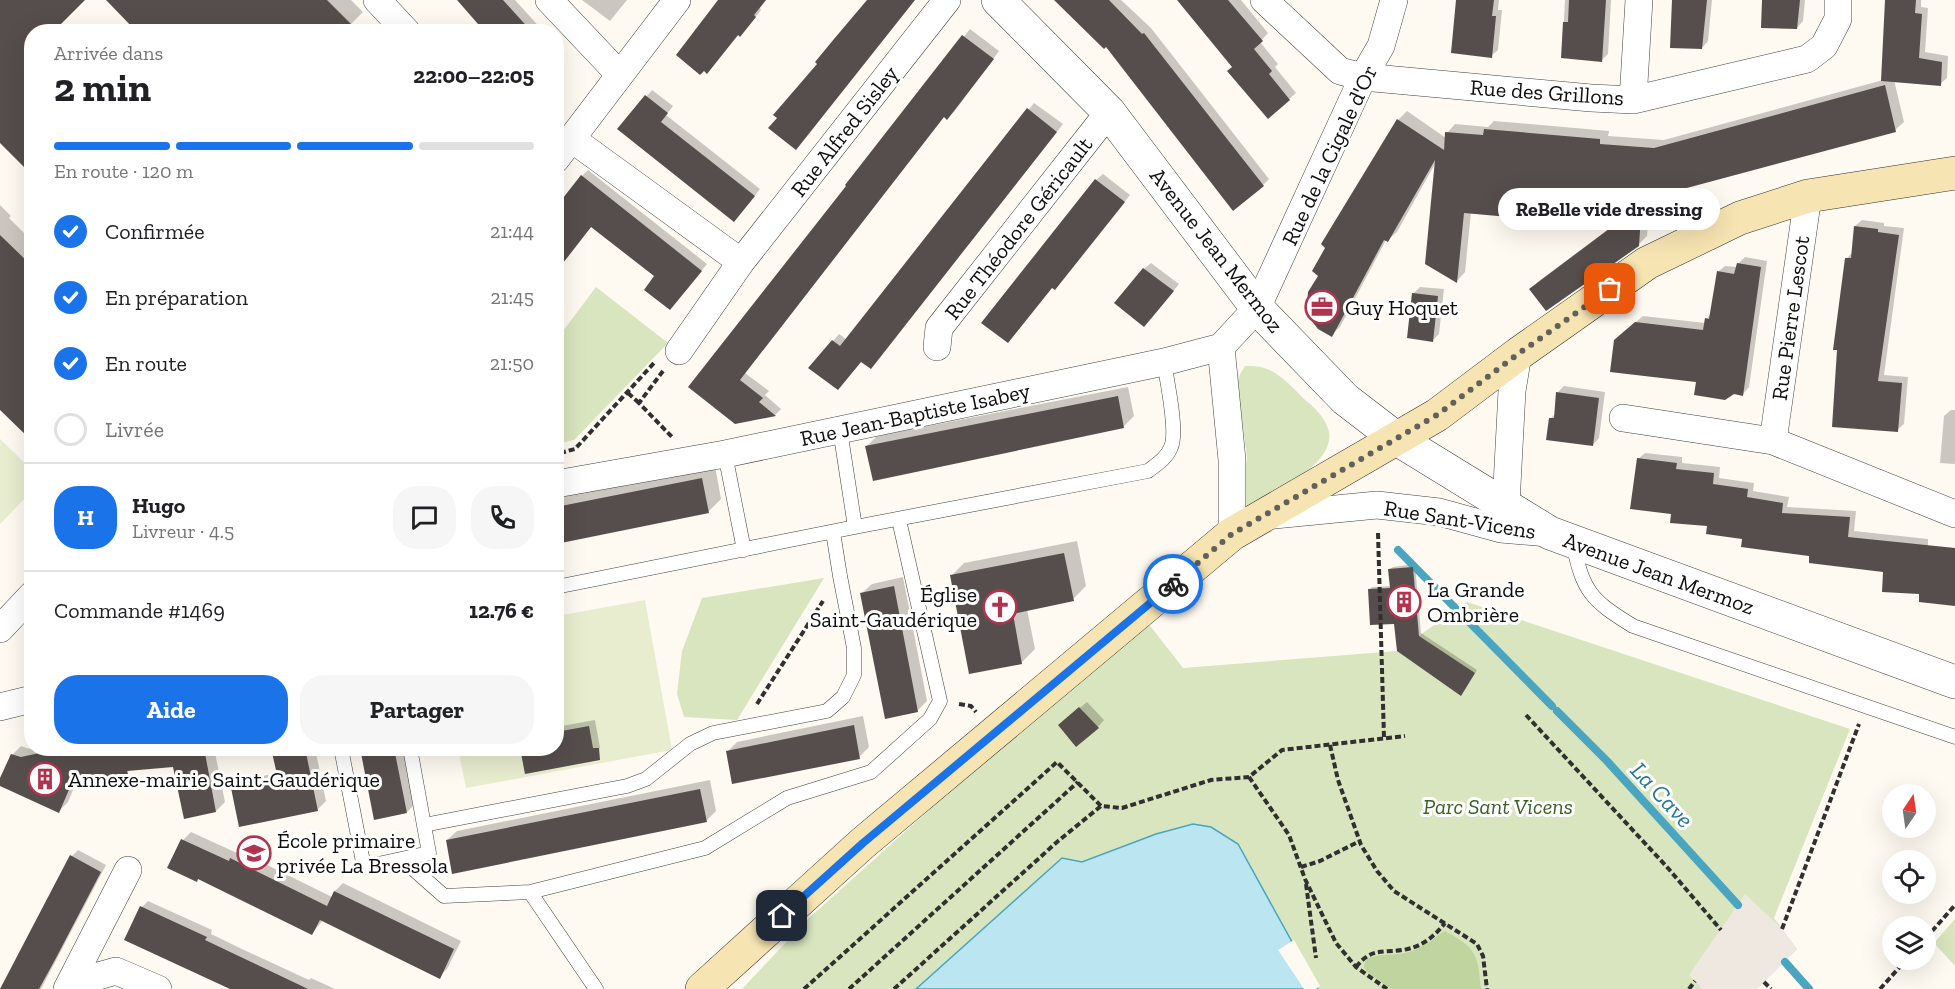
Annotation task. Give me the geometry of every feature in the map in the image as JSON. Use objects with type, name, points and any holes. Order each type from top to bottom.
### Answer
[{"type":"main road","name":"Rue Sant-Vicens","points":[[702,989],[863,843],[1232,534],[1437,415],[1518,354],[1647,263],[1740,218],[1808,196],[1955,173]]},
{"type":"street","points":[[377,0],[400,24]]},
{"type":"street","points":[[549,0],[620,75]]},
{"type":"street","points":[[677,0],[564,149],[741,262]]},
{"type":"street","name":"Rue Alfred Sisley","points":[[667,357],[947,0]]},
{"type":"street","name":"Avenue Jean Mermoz","points":[[998,0],[1109,112],[1257,308],[1346,399],[1397,439],[1561,537],[1955,682]]},
{"type":"street","name":"Rue des Grillons","points":[[1264,0],[1340,71],[1363,77],[1633,100],[1639,0]]},
{"type":"street","name":"Rue de la Cigale d'Or","points":[[1257,308],[1363,77],[1381,46],[1394,0]]},
{"type":"street","points":[[1633,100],[1807,59],[1824,45],[1838,19],[1838,0]]},
{"type":"street","name":"Rue Théodore Géricault","points":[[937,346],[939,328],[1109,112]]},
{"type":"street","name":"Rue Pierre Lescot","points":[[1773,441],[1808,196]]},
{"type":"street","points":[[1232,534],[1232,460],[1221,347],[1257,308]]},
{"type":"street","name":"Rue Jean-Baptiste Isabey","points":[[564,483],[725,454],[1164,362],[1221,347]]},
{"type":"street","points":[[1506,504],[1512,391],[1518,354]]},
{"type":"street","points":[[1623,418],[1773,441],[1955,514]]},
{"type":"street","name":"Rue Sant-Vicens","points":[[1263,517],[1377,505],[1439,512],[1501,529],[1561,537]]},
{"type":"street","points":[[0,629],[24,604]]},
{"type":"street","points":[[0,707],[24,701]]},
{"type":"street","points":[[68,986],[128,870]]},
{"type":"street","points":[[68,986],[116,971],[158,989]]},
{"type":"lane","points":[[564,585],[1148,471],[1162,460],[1172,447],[1174,432],[1164,362]]},
{"type":"lane","points":[[840,430],[855,527]]},
{"type":"lane","points":[[725,454],[744,550]]},
{"type":"lane","points":[[402,859],[444,896],[530,892],[705,848],[787,798],[871,772],[930,719],[940,701],[899,520]]},
{"type":"lane","points":[[424,825],[627,786],[646,779],[690,744],[713,733],[827,711],[843,697],[854,675],[854,648],[833,532]]},
{"type":"lane","points":[[1561,537],[1589,592],[1606,609],[1633,626],[1955,737]]},
{"type":"lane","points":[[343,756],[364,867],[429,853],[411,756]]},
{"type":"lane","points":[[530,892],[596,989]]},
{"type":"path","points":[[564,451],[575,449],[628,393],[667,357]]},
{"type":"path","points":[[639,403],[667,357]]},
{"type":"path","points":[[628,393],[670,434]]},
{"type":"path","points":[[1377,505],[1384,739]]},
{"type":"path","points":[[741,728],[840,576]]},
{"type":"path","points":[[1782,929],[1866,706]]},
{"type":"path","points":[[1526,715],[1667,867],[1721,930]]},
{"type":"path","points":[[804,989],[1057,762],[1101,806],[1122,808],[1211,780],[1249,777],[1282,750],[1405,736]]},
{"type":"path","points":[[1330,745],[1338,780],[1359,841],[1377,871],[1394,891],[1477,944],[1483,956],[1487,989]]},
{"type":"path","points":[[1249,777],[1289,835],[1305,879],[1336,943],[1356,967],[1387,989]]},
{"type":"path","points":[[849,989],[1078,782]]},
{"type":"path","points":[[894,989],[1057,842],[1101,806]]},
{"type":"path","points":[[1301,867],[1320,861],[1359,841]]},
{"type":"path","points":[[1305,879],[1316,958]]},
{"type":"path","points":[[1936,927],[1955,905]]},
{"type":"path","points":[[1356,967],[1370,953],[1415,947],[1435,935],[1445,923]]},
{"type":"path","points":[[1880,989],[1897,970]]},
{"type":"path","points":[[1689,989],[1695,981]]},
{"type":"path","points":[[1764,982],[1771,989]]},
{"type":"green space","points":[[596,287],[668,343],[574,440],[564,442],[564,330]]},
{"type":"green space","points":[[1245,366],[1264,368],[1280,377],[1319,413],[1329,432],[1328,445],[1310,469],[1281,489],[1240,511],[1247,457],[1237,385]]},
{"type":"green space","points":[[0,439],[24,462],[24,499],[0,524]]},
{"type":"green space","points":[[824,578],[737,720],[684,717],[677,694],[682,651],[702,598]]},
{"type":"green space","points":[[645,600],[672,750],[466,788],[459,756],[564,756],[564,615]]},
{"type":"green space","name":"Parc Sant Vicens","points":[[1467,602],[1850,729],[1774,918],[1797,949],[1757,989],[742,989],[809,918],[997,749],[1147,622],[1183,668],[1397,651]]},
{"type":"green space","points":[[1955,919],[1955,966],[1936,945],[1936,941]]},
{"type":"green space","points":[[1444,931],[1465,943],[1474,954],[1481,989],[1391,989],[1366,971],[1364,967],[1366,959],[1416,950]]},
{"type":"shaded area","points":[[1745,894],[1782,929],[1797,949],[1757,989],[1702,989],[1689,975]]},
{"type":"water","points":[[1193,824],[1211,827],[1238,844],[1318,989],[916,989],[1062,858],[1082,862],[1156,834]]},
{"type":"pier","points":[[1294,940],[1320,986],[1316,989],[1304,989],[1278,950]]},
{"type":"building","points":[[0,0],[85,0],[61,24],[24,24],[24,167],[0,143]]},
{"type":"building","points":[[106,0],[327,0],[351,24],[129,24]]},
{"type":"building","points":[[457,0],[503,0],[525,24],[478,24]]},
{"type":"building","points":[[718,0],[766,0],[740,37],[738,35],[707,74],[704,71],[700,75],[676,55]]},
{"type":"building","points":[[867,0],[915,0],[796,150],[768,128],[777,118],[773,115]]},
{"type":"building","points":[[1054,0],[1109,0],[1142,34],[1144,33],[1264,186],[1233,211],[1106,47],[1104,49]]},
{"type":"building","points":[[1177,0],[1228,0],[1263,41],[1254,49],[1272,71],[1269,74],[1290,100],[1268,119],[1227,71],[1232,67]]},
{"type":"building","points":[[1456,0],[1494,0],[1492,16],[1496,16],[1492,58],[1451,53]]},
{"type":"building","points":[[1569,0],[1606,0],[1602,62],[1561,58],[1563,22],[1568,22]]},
{"type":"building","points":[[1672,0],[1707,0],[1702,49],[1670,48]]},
{"type":"building","points":[[1762,0],[1800,0],[1797,29],[1761,28]]},
{"type":"building","points":[[1885,0],[1916,0],[1915,13],[1922,14],[1919,58],[1942,62],[1941,86],[1881,81]]},
{"type":"building","points":[[962,35],[994,59],[947,120],[944,117],[740,380],[763,398],[759,402],[776,416],[735,424],[688,387]]},
{"type":"building","points":[[1885,85],[1896,132],[1642,200],[1639,246],[1546,311],[1529,289],[1613,226],[1464,213],[1457,283],[1425,264],[1435,160],[1388,242],[1384,240],[1332,337],[1318,329],[1311,320],[1307,307],[1308,292],[1318,276],[1312,271],[1325,248],[1321,244],[1397,119],[1444,150],[1445,132],[1483,135],[1484,129],[1600,139],[1600,144],[1654,148]]},
{"type":"building","points":[[645,95],[668,113],[661,122],[755,196],[734,222],[617,129]]},
{"type":"building","points":[[1027,108],[1057,132],[871,369],[861,362],[838,390],[808,368],[832,340],[840,346]]},
{"type":"building","points":[[581,175],[702,271],[670,310],[644,290],[654,276],[591,227],[564,262],[564,197]]},
{"type":"building","points":[[1095,179],[1125,202],[1055,290],[1052,288],[1008,343],[981,323]]},
{"type":"building","points":[[1854,226],[1899,235],[1878,381],[1902,383],[1898,432],[1832,427],[1837,350],[1833,350],[1845,258],[1851,258]]},
{"type":"building","points":[[0,235],[24,258],[24,433],[0,410]]},
{"type":"building","points":[[1737,263],[1761,267],[1743,396],[1734,394],[1725,400],[1694,395],[1696,382],[1610,372],[1614,340],[1635,322],[1703,330],[1705,318],[1709,319],[1717,271],[1734,274]]},
{"type":"building","points":[[1143,268],[1174,291],[1144,327],[1114,303]]},
{"type":"building","points":[[1412,293],[1438,296],[1433,342],[1407,338]]},
{"type":"building","points":[[1556,392],[1599,398],[1593,446],[1546,440],[1549,418],[1554,418]]},
{"type":"building","points":[[1118,396],[1124,428],[873,481],[865,446]]},
{"type":"building","points":[[1637,458],[1677,463],[1676,469],[1714,473],[1713,484],[1748,489],[1747,497],[1783,503],[1782,513],[1850,517],[1848,537],[1955,548],[1955,606],[1919,602],[1919,594],[1882,592],[1883,572],[1809,563],[1809,556],[1741,547],[1742,539],[1706,534],[1707,526],[1670,523],[1671,514],[1630,509]]},
{"type":"building","points":[[702,478],[709,513],[564,542],[564,505]]},
{"type":"building","name":"Église Saint-Gaudérique","points":[[1064,553],[1074,601],[1013,614],[1022,664],[969,674],[950,575]]},
{"type":"building","name":"La Grande Ombrière","points":[[1413,567],[1419,636],[1475,673],[1461,696],[1397,651],[1394,624],[1370,625],[1368,589],[1390,588],[1388,569]]},
{"type":"building","points":[[894,586],[918,712],[885,719],[860,593]]},
{"type":"building","points":[[1079,707],[1099,728],[1076,747],[1058,725]]},
{"type":"building","points":[[854,725],[860,759],[732,784],[726,751]]},
{"type":"building","points":[[589,726],[593,748],[599,748],[600,760],[525,774],[522,756],[564,756],[564,731]]},
{"type":"building","name":"Annexe-mairie Saint-Gaudérique","points":[[11,754],[21,757],[206,756],[216,812],[184,819],[173,767],[127,771],[128,774],[71,785],[59,813],[0,786],[0,778]]},
{"type":"building","points":[[273,756],[307,756],[318,811],[239,827],[231,788],[278,779]]},
{"type":"building","points":[[362,756],[396,756],[407,813],[374,820]]},
{"type":"building","points":[[700,789],[707,822],[452,874],[446,840]]},
{"type":"building","points":[[181,839],[229,861],[230,858],[327,906],[334,891],[454,949],[440,979],[320,920],[321,918],[312,935],[198,879],[197,882],[167,868]]},
{"type":"building","points":[[70,855],[101,872],[39,989],[0,989]]},
{"type":"building","points":[[140,906],[207,937],[205,940],[308,989],[230,989],[124,940]]},
{"type":"waterway","name":"La Cave","points":[[1398,550],[1552,706]]},
{"type":"waterway","name":"La Cave","points":[[1557,711],[1607,761],[1738,905]]},
{"type":"waterway","name":"La Cave","points":[[1785,962],[1809,989]]},
{"type":"way so far","points":[[1173,584],[1232,534],[1437,415],[1610,289]]},
{"type":"place","name":"ReBelle vide dressing","points":[[1610,289]]},
{"type":"place","name":"Guy Hoquet","points":[[1322,307]]},
{"type":"place","name":"La Grande Ombrière","points":[[1404,602]]},
{"type":"place","name":"Église Saint-Gaudérique","points":[[1000,607]]},
{"type":"place","name":"Annexe-mairie Saint-Gaudérique","points":[[45,779]]},
{"type":"place","name":"École primaire privée La Bressola","points":[[254,853]]},
{"type":"route","points":[[782,916],[863,843],[1173,584]]}]
